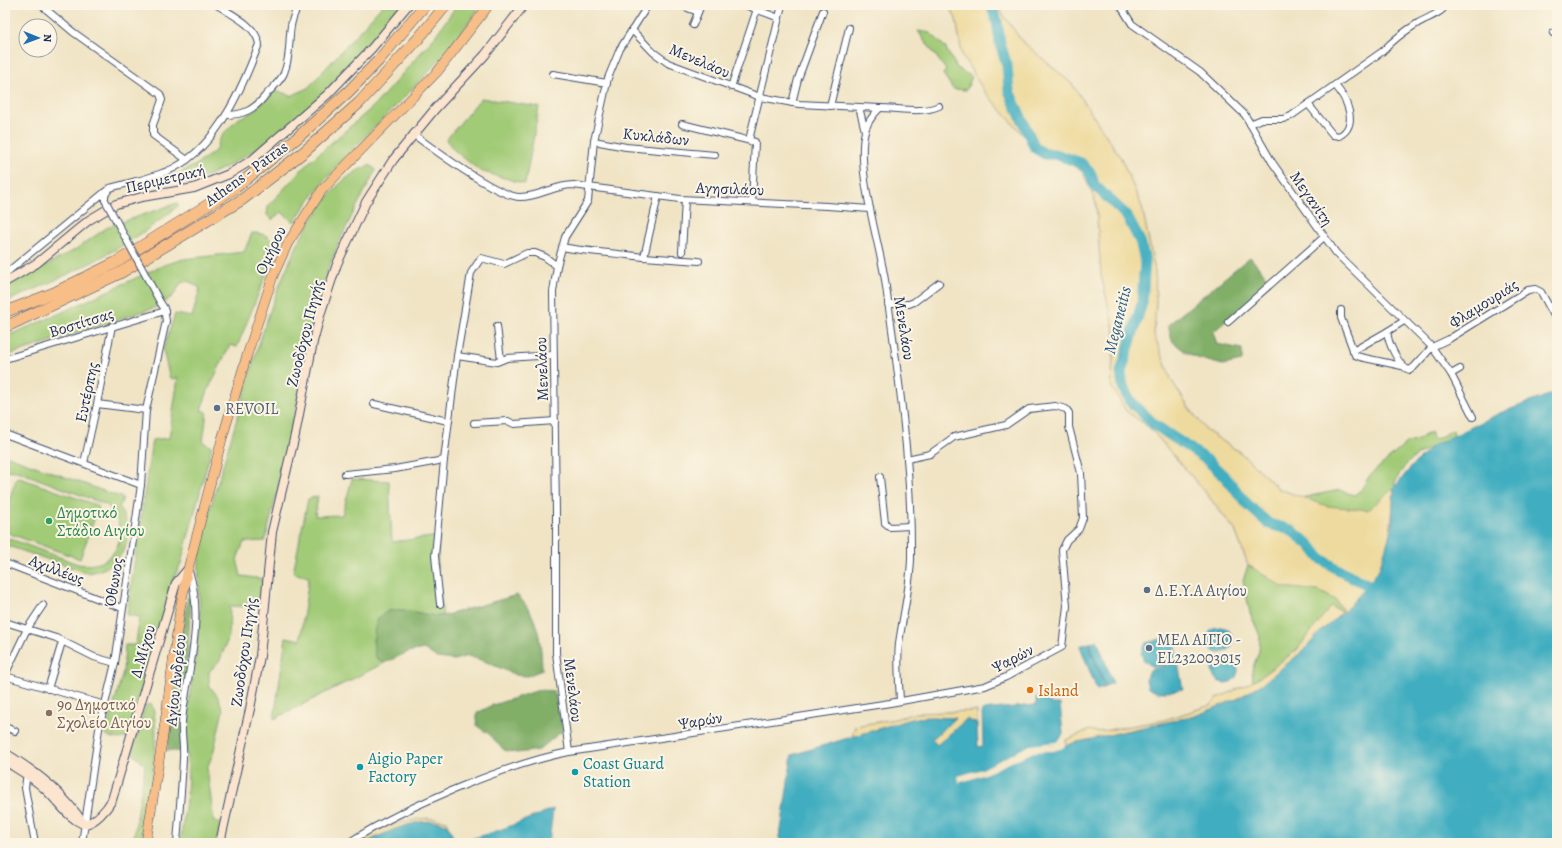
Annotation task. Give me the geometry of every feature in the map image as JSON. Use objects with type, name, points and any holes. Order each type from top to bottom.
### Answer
[{"type":"highway","name":"Athens - Patras","points":[[5,312],[56,292],[115,263],[235,188],[297,138],[348,92],[378,61],[425,5]]},
{"type":"highway","name":"Athens - Patras","points":[[5,327],[120,273],[243,199],[305,151],[360,103],[418,39],[446,5]]},
{"type":"main road","name":"Ομήρου","points":[[146,843],[164,736],[180,609],[188,568],[247,355],[273,276],[288,242],[322,190],[365,143],[438,71],[489,5]]},
{"type":"street","points":[[41,5],[73,32],[160,94],[162,100],[153,125],[153,135],[187,160]]},
{"type":"street","points":[[5,274],[110,188],[166,171],[187,160],[210,140],[226,115],[259,44],[258,36],[253,30],[217,5]]},
{"type":"street","points":[[226,115],[243,113],[256,107],[284,75],[290,49],[292,17],[299,5]]},
{"type":"street","name":"Περιμετρική","points":[[5,282],[37,263],[89,220],[116,204],[142,197],[182,191],[208,183],[229,174],[252,160],[328,94],[372,48],[408,5]]},
{"type":"street","name":"Ζωοδόχου Πηγής","points":[[220,843],[250,709],[260,656],[272,532],[295,435],[321,312],[337,264],[366,202],[382,176],[413,134],[485,55],[524,5]]},
{"type":"street","points":[[632,30],[648,5]]},
{"type":"street","points":[[680,5],[698,12]]},
{"type":"street","points":[[693,25],[701,5]]},
{"type":"street","points":[[745,5],[779,18]]},
{"type":"street","points":[[749,140],[782,5]]},
{"type":"street","name":"Μεγανίτη","points":[[1120,5],[1132,24],[1200,72],[1240,110],[1272,162],[1336,253],[1432,347],[1451,374],[1473,417]]},
{"type":"street","points":[[1250,124],[1262,119],[1288,118],[1383,51],[1392,42],[1417,24],[1442,10],[1446,5]]},
{"type":"street","points":[[731,87],[757,9]]},
{"type":"street","points":[[792,103],[798,79],[823,10]]},
{"type":"street","points":[[830,106],[849,28]]},
{"type":"street","name":"Μενελάου","points":[[569,752],[556,652],[555,421],[552,292],[562,247],[570,228],[586,206],[590,194],[589,187],[594,141],[607,83],[618,53],[632,30],[665,61],[760,97],[792,103],[880,108]]},
{"type":"street","points":[[553,74],[607,83]]},
{"type":"street","points":[[1308,104],[1333,135],[1339,136],[1343,134],[1348,126],[1348,109],[1345,98],[1335,85]]},
{"type":"street","points":[[880,108],[918,111],[933,109],[939,106]]},
{"type":"street","points":[[859,107],[865,133]]},
{"type":"street","name":"Μενελάου","points":[[880,108],[870,121],[865,133],[863,163],[900,377],[907,459],[911,560],[905,615],[899,643],[898,672],[900,700]]},
{"type":"street","points":[[682,124],[755,142],[752,202]]},
{"type":"street","name":"Αγησιλάου","points":[[413,134],[499,192],[512,196],[530,196],[569,185],[685,200],[752,202],[870,209]]},
{"type":"street","name":"Κυκλάδων","points":[[594,141],[641,149],[715,155]]},
{"type":"street","points":[[106,191],[105,200],[165,311]]},
{"type":"street","points":[[644,257],[658,196]]},
{"type":"street","points":[[682,252],[685,200]]},
{"type":"street","points":[[1228,322],[1324,237]]},
{"type":"street","points":[[562,247],[601,253],[699,261]]},
{"type":"street","points":[[440,604],[435,556],[448,421],[471,273],[481,258],[504,264],[527,253],[535,253],[545,257],[557,266]]},
{"type":"street","points":[[888,304],[909,304],[939,283]]},
{"type":"street","name":"Φλαμουριάς","points":[[1432,347],[1449,339],[1486,315],[1532,289],[1541,292],[1557,321]]},
{"type":"street","points":[[1341,310],[1341,318],[1353,351],[1360,357],[1402,366]]},
{"type":"street","name":"Βοστίτσας","points":[[5,359],[165,311]]},
{"type":"street","name":"Όθωνος","points":[[82,843],[99,729],[115,663],[141,485],[146,410],[164,329],[165,311]]},
{"type":"street","points":[[1353,351],[1404,321]]},
{"type":"street","name":"Ευτέρπης","points":[[84,463],[112,326]]},
{"type":"street","points":[[497,326],[501,360]]},
{"type":"street","points":[[1388,331],[1391,347],[1406,370],[1412,369],[1432,347]]},
{"type":"street","points":[[457,356],[497,362],[507,358],[553,355]]},
{"type":"street","points":[[1451,374],[1460,369]]},
{"type":"street","points":[[97,404],[146,410]]},
{"type":"street","points":[[374,404],[448,421]]},
{"type":"street","name":"Ψαρών","points":[[348,843],[383,822],[439,795],[508,768],[569,752],[696,734],[985,686],[1006,677],[1062,647],[1067,606],[1062,550],[1067,540],[1079,529],[1083,518],[1081,473],[1069,427],[1069,413],[1066,409],[1055,406],[1029,409],[1006,425],[954,437],[930,454],[907,459]]},
{"type":"street","points":[[474,423],[508,421],[514,424],[555,421]]},
{"type":"street","points":[[5,434],[141,485]]},
{"type":"street","points":[[344,474],[395,469],[444,460]]},
{"type":"street","points":[[880,477],[885,523],[890,527],[910,526]]},
{"type":"street","name":"Αχιλλέως","points":[[5,563],[122,608]]},
{"type":"street","name":"Αγίου Ανδρέου","points":[[177,843],[182,779],[182,723],[192,656],[195,613],[194,589],[188,568]]},
{"type":"street","name":"Δ.Μίχου","points":[[84,824],[92,821],[108,808],[112,800],[176,583],[188,568]]},
{"type":"street","points":[[43,605],[27,629],[5,675],[105,705]]},
{"type":"street","points":[[5,622],[56,638],[94,657],[115,663]]},
{"type":"street","points":[[48,689],[62,642]]},
{"type":"street","points":[[5,727],[15,731]]},
{"type":"street","points":[[5,753],[60,794],[84,824]]},
{"type":"street","points":[[5,761],[28,771]]},
{"type":"street","points":[[28,771],[25,788],[35,843]]},
{"type":"green space","points":[[383,5],[400,5],[355,59],[330,86],[302,112],[274,136],[244,157],[213,173],[181,185],[178,176],[181,172],[196,165],[215,151],[222,135],[238,119],[252,112],[274,92],[281,92],[291,96],[308,88]]},
{"type":"green space","points":[[457,5],[481,5],[437,62],[325,180],[294,222],[281,212],[272,220],[267,215],[268,206],[307,164],[374,106],[433,39]]},
{"type":"green space","points":[[918,31],[931,33],[945,47],[957,68],[972,77],[966,90],[953,89],[943,74],[946,70]]},
{"type":"green space","points":[[481,98],[539,107],[525,184],[480,171],[455,151],[446,140]]},
{"type":"green space","points":[[370,165],[376,170],[351,217],[330,265],[315,312],[289,442],[265,541],[244,542],[237,559],[241,576],[263,579],[261,607],[230,606],[229,636],[220,660],[209,672],[209,685],[218,697],[223,710],[213,754],[207,768],[214,822],[221,822],[216,843],[180,843],[188,778],[186,727],[197,648],[199,622],[200,555],[201,545],[213,499],[268,317],[283,277],[300,239],[321,206],[344,180]]},
{"type":"green space","points":[[177,203],[179,205],[159,221],[118,248],[51,282],[5,302],[5,287],[73,251],[108,227]]},
{"type":"green space","points":[[252,233],[264,235],[270,239],[276,250],[237,347],[230,345],[209,388],[201,410],[207,412],[203,442],[212,447],[181,563],[172,582],[163,618],[127,737],[119,739],[105,736],[123,672],[125,645],[136,645],[139,617],[127,615],[152,440],[169,438],[178,378],[170,379],[163,350],[175,314],[192,317],[200,288],[188,281],[181,283],[173,296],[157,307],[5,356],[5,337],[164,265],[184,259],[244,252]]},
{"type":"green space","points":[[1250,257],[1271,282],[1213,332],[1217,344],[1242,349],[1242,361],[1223,365],[1200,359],[1187,353],[1172,341],[1168,325]]},
{"type":"green space","points":[[1453,430],[1454,436],[1421,453],[1411,460],[1399,474],[1392,491],[1385,528],[1292,500],[1339,490],[1354,495],[1361,490],[1370,475],[1407,443],[1416,441],[1430,432],[1434,440]]},
{"type":"green space","points":[[5,455],[123,498],[119,508],[125,519],[128,530],[124,550],[118,559],[100,570],[88,573],[5,545],[5,537],[78,564],[92,565],[103,561],[111,555],[117,547],[120,537],[119,526],[115,515],[107,505],[17,471],[5,470]]},
{"type":"green space","name":"Δημοτικό Στάδιο Αιγίου","points":[[17,477],[99,506],[80,559],[5,532],[5,511]]},
{"type":"green space","points":[[352,479],[389,481],[392,542],[439,536],[437,570],[443,616],[433,617],[408,611],[375,657],[384,663],[274,719],[286,637],[300,640],[309,577],[293,573],[308,499],[318,496],[315,516],[342,515]]},
{"type":"green space","points":[[1248,565],[1283,587],[1319,591],[1336,600],[1344,612],[1331,606],[1297,650],[1253,682],[1252,670],[1259,651],[1260,636],[1250,613],[1243,581]]},
{"type":"green space","points":[[517,595],[524,603],[534,620],[541,649],[542,670],[527,676],[516,675],[484,661],[468,656],[454,660],[437,658],[424,649],[408,652],[384,663],[375,657],[373,641],[376,620],[384,613],[402,610],[443,616]]},
{"type":"green space","points":[[188,597],[191,598],[191,601],[181,752],[167,750],[181,637]]},
{"type":"green space","points":[[539,690],[554,691],[563,730],[539,750],[517,753],[504,750],[489,734],[477,726],[477,713],[493,705]]},
{"type":"green space","points":[[148,704],[152,705],[155,719],[156,735],[153,772],[141,843],[133,843],[145,765],[134,755],[132,751],[145,707]]},
{"type":"sand","points":[[949,5],[999,5],[1000,10],[1021,40],[1072,84],[1121,158],[1142,207],[1155,271],[1156,301],[1154,335],[1172,381],[1187,405],[1207,431],[1241,453],[1279,489],[1327,506],[1368,510],[1394,488],[1388,540],[1379,569],[1371,581],[1344,612],[1336,600],[1319,591],[1283,587],[1248,565],[1235,530],[1205,492],[1150,428],[1126,411],[1111,386],[1115,334],[1101,275],[1096,203],[1083,172],[1055,154],[1035,148],[984,91],[962,55],[956,19]]},
{"type":"sand","points":[[1331,606],[1342,612],[1299,655],[1262,684],[1239,698],[1195,716],[1125,731],[1066,746],[1066,740],[1089,730],[1097,732],[1164,720],[1211,705],[1218,698],[1256,680],[1297,650]]},
{"type":"sand","points":[[977,711],[977,724],[966,719],[937,746],[932,739],[955,718],[931,717],[911,719],[852,737],[855,726],[895,719],[916,713]]},
{"type":"sand","points":[[429,818],[447,821],[447,825],[433,822],[409,825],[388,832],[365,843],[352,843],[370,833],[398,823]]},
{"type":"water","points":[[1557,392],[1557,843],[779,843],[792,755],[911,719],[925,717],[956,718],[932,739],[937,745],[967,719],[977,724],[978,747],[983,746],[982,710],[1036,705],[1036,698],[1046,698],[1046,700],[1050,700],[1050,704],[1060,704],[1063,734],[1058,742],[1053,744],[1030,745],[982,769],[958,776],[960,783],[983,775],[1034,752],[1054,751],[1073,743],[1195,716],[1239,698],[1262,684],[1304,650],[1322,630],[1344,612],[1368,585],[1379,569],[1392,528],[1394,488],[1412,466],[1431,447],[1500,413]]},
{"type":"water","points":[[1220,627],[1229,631],[1233,640],[1229,649],[1220,653],[1211,649],[1207,640],[1211,631]]},
{"type":"water","points":[[1173,636],[1178,662],[1154,667],[1144,661],[1141,653],[1146,643]]},
{"type":"water","points":[[1097,640],[1113,683],[1105,686],[1089,643]]},
{"type":"water","points":[[1088,643],[1105,687],[1097,690],[1080,646]]},
{"type":"water","points":[[1225,657],[1234,661],[1238,670],[1234,679],[1225,683],[1216,679],[1212,670],[1216,661]]},
{"type":"water","points":[[1178,663],[1183,689],[1159,693],[1148,688],[1146,680],[1150,670]]},
{"type":"water","points":[[553,809],[549,843],[365,843],[406,825],[428,821],[448,825],[454,839],[462,840],[502,829]]},
{"type":"pier","points":[[1063,734],[1062,740],[1057,744],[1030,747],[983,771],[960,779],[961,781],[982,773],[1034,750],[1054,749],[1066,744],[1063,748],[1054,751],[1034,752],[983,775],[959,783],[958,776],[982,769],[1030,745],[1056,742],[1061,739]]},
{"type":"waterway","name":"Meganeitis","points":[[991,5],[997,21],[1000,43],[1007,66],[1009,91],[1035,148],[1045,154],[1055,154],[1081,163],[1091,174],[1094,185],[1126,215],[1140,241],[1145,261],[1142,303],[1121,372],[1123,387],[1129,400],[1155,425],[1207,460],[1225,477],[1249,506],[1269,524],[1291,530],[1310,545],[1320,558],[1337,569],[1368,585]]},
{"type":"place","name":"REVOIL","points":[[217,408]]},
{"type":"place","name":"Δημοτικό Στάδιο Αιγίου","points":[[49,521]]},
{"type":"place","name":"Δ.Ε.Υ.Α Αιγίου","points":[[1147,590]]},
{"type":"place","name":"ΜΕΛ ΑΙΓΙΟ - EL232003015","points":[[1149,648]]},
{"type":"place","name":"Island","points":[[1030,690]]},
{"type":"place","name":"9ο Δημοτικό Σχολείο Αιγίου","points":[[49,713]]},
{"type":"place","name":"Aigio Paper Factory","points":[[360,767]]},
{"type":"place","name":"Coast Guard Station","points":[[575,772]]}]
